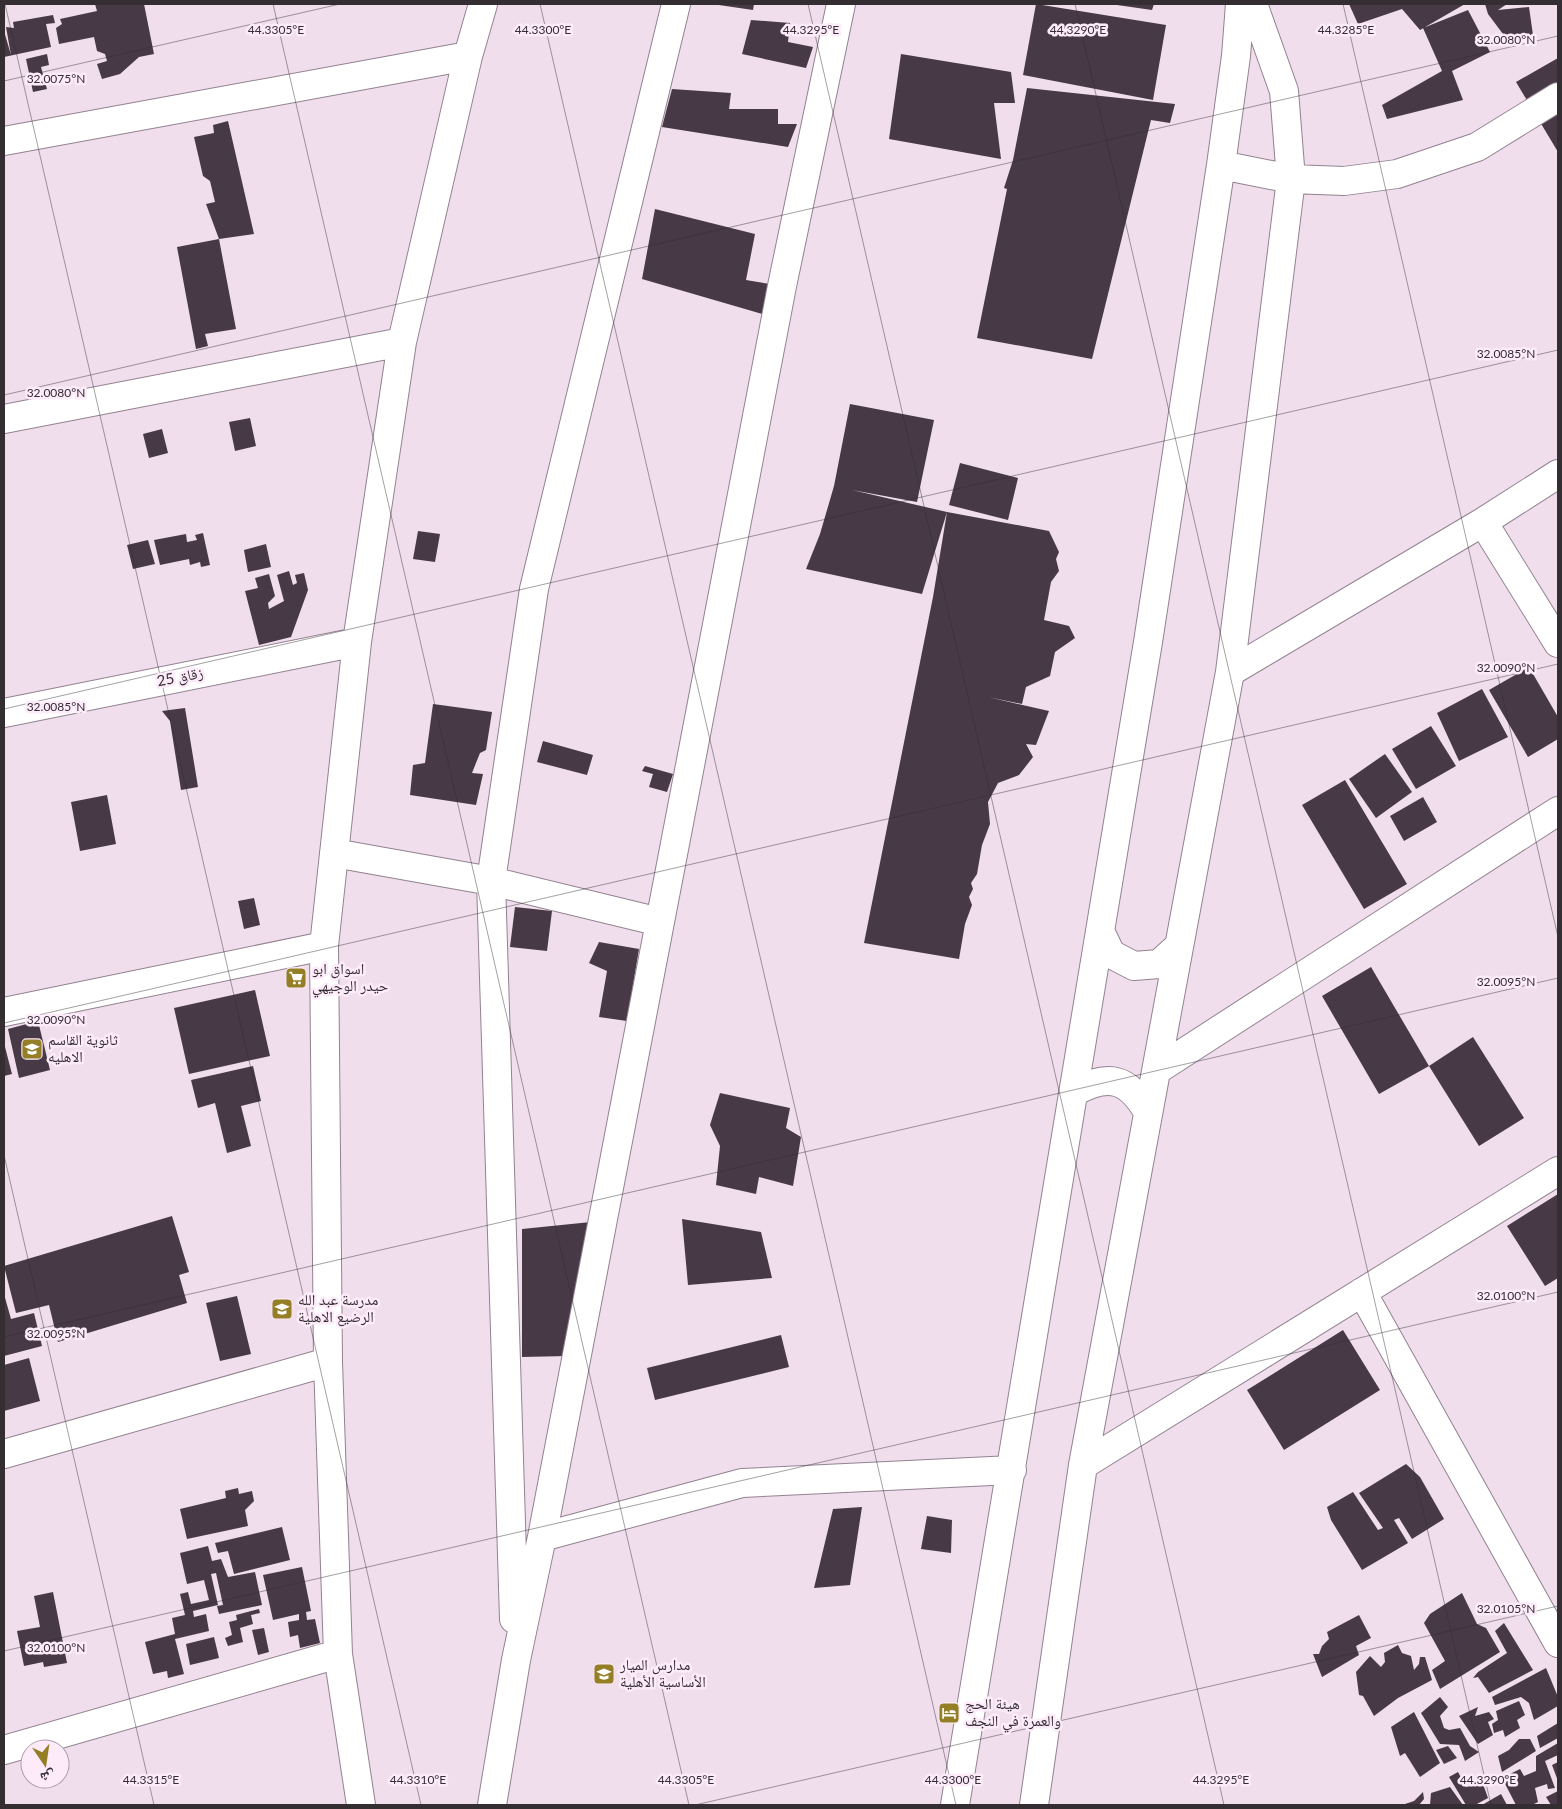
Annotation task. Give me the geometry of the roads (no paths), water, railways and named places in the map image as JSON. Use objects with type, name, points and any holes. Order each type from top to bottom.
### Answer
[{"type":"street","points":[[360,1805],[338,1654],[328,1362],[324,946],[356,642],[402,342],[468,56],[483,4]]},
{"type":"street","points":[[516,1660],[491,881],[534,589],[676,4]]},
{"type":"street","points":[[492,1805],[516,1660],[542,1537],[782,286],[841,4]]},
{"type":"street","points":[[955,1805],[1148,642],[1221,165],[1236,56],[1240,4]]},
{"type":"street","points":[[1034,1805],[1082,1465],[1230,672],[1291,178],[1284,91],[1253,4]]},
{"type":"street","points":[[4,141],[468,56]]},
{"type":"street","points":[[1221,165],[1291,178],[1344,182],[1397,174],[1477,147],[1558,97]]},
{"type":"street","points":[[4,419],[402,342]]},
{"type":"street","points":[[1230,672],[1483,522],[1558,474]]},
{"type":"street","points":[[1483,522],[1558,643]]},
{"type":"street","name":"زقاق 25","points":[[4,713],[356,642]]},
{"type":"street","points":[[1157,1070],[1558,811]]},
{"type":"street","points":[[334,853],[491,881],[660,922]]},
{"type":"street","points":[[1100,931],[1111,954],[1134,966],[1159,964],[1179,946]]},
{"type":"street","points":[[4,1012],[324,946]]},
{"type":"street","points":[[1074,1092],[1094,1082],[1117,1082],[1137,1093],[1148,1112]]},
{"type":"street","points":[[1082,1465],[1558,1171]]},
{"type":"street","points":[[1362,1292],[1558,1643]]},
{"type":"street","points":[[4,1454],[328,1362]]},
{"type":"street","points":[[542,1537],[742,1483],[1012,1470]]},
{"type":"street","points":[[4,1750],[338,1654]]},
{"type":"place","name":"اسواق ابو حيدر الوجيهي","points":[[296,978]]},
{"type":"place","name":"ثانوية القاسم الاهليه","points":[[32,1049]]},
{"type":"place","name":"مدرسة عبد الله الرضيع الاهلية","points":[[282,1309]]},
{"type":"place","name":"مدارس الميار الأساسية الأهلية","points":[[604,1674]]},
{"type":"place","name":"هيئة الحج والعمرة في النجف","points":[[949,1713]]}]
